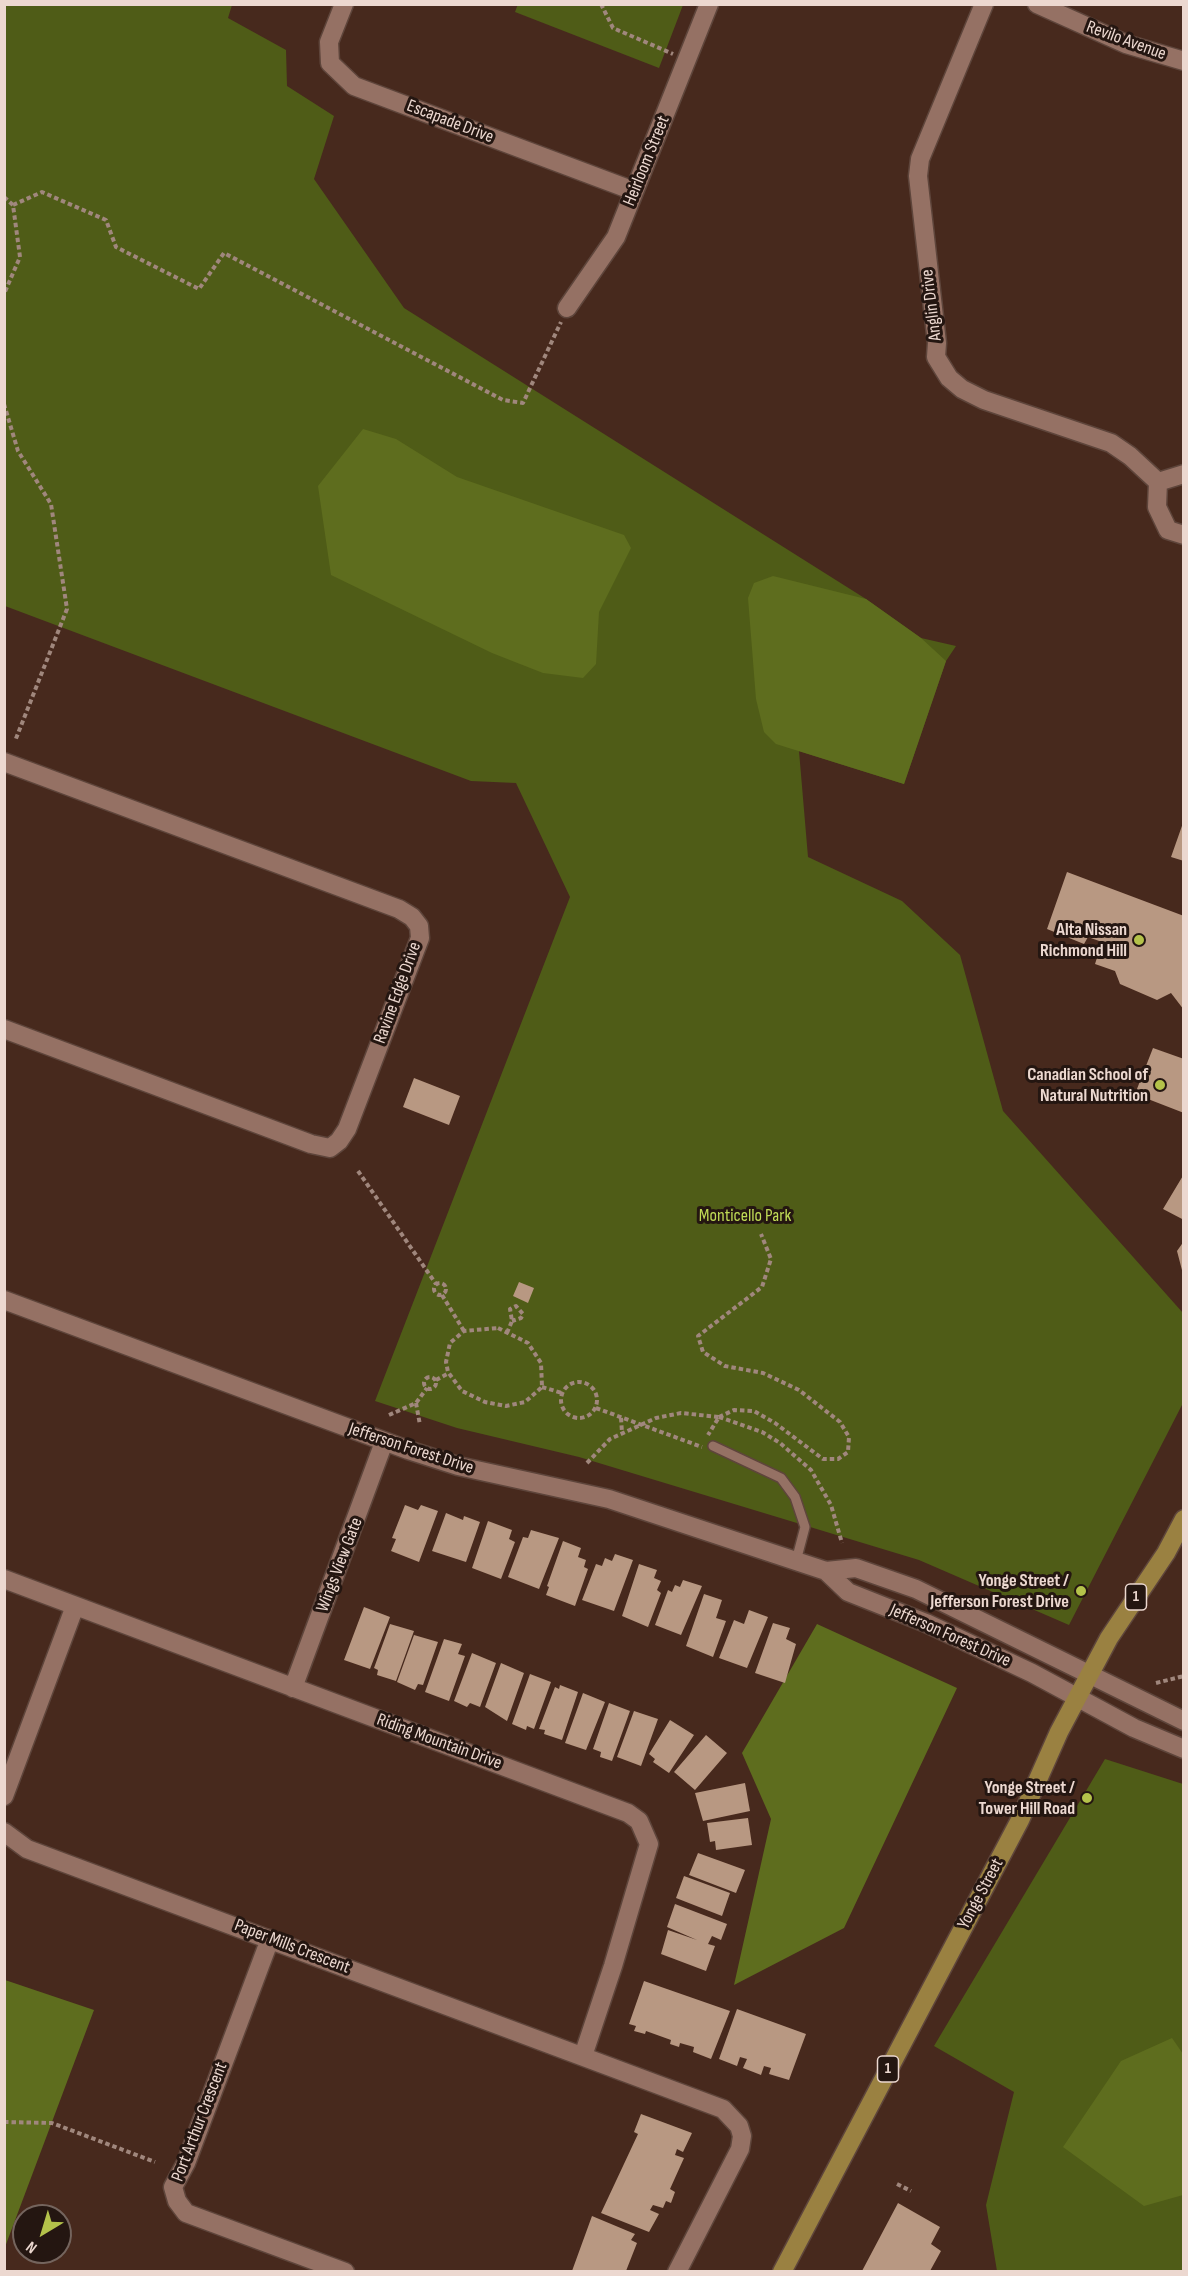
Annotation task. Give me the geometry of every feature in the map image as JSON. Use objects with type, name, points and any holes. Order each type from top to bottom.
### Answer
[{"type":"main road","name":"Yonge Street","points":[[782,2271],[1020,1820],[1077,1697],[1109,1638],[1166,1553],[1184,1519]]},
{"type":"street","name":"Escapade Drive","points":[[344,4],[329,42],[330,63],[354,86],[634,191]]},
{"type":"street","name":"Heirloom Street","points":[[567,308],[616,237],[709,4]]},
{"type":"street","name":"Anglin Drive","points":[[984,4],[920,159],[918,176],[937,343],[936,357],[949,378],[962,389],[984,399],[1111,443],[1130,456],[1158,482]]},
{"type":"street","name":"Revilo Avenue","points":[[1037,4],[1126,44],[1184,61]]},
{"type":"street","points":[[1184,474],[1158,482],[1157,507],[1168,530],[1184,535]]},
{"type":"street","name":"Ravine Edge Drive","points":[[4,1029],[311,1144],[330,1148],[339,1141],[347,1129],[420,938],[419,926],[412,917],[399,909],[6,766]]},
{"type":"street","name":"Jefferson Forest Drive","points":[[4,1300],[384,1442],[458,1466],[609,1499],[826,1571],[856,1568],[915,1589],[1184,1721]]},
{"type":"street","name":"Wings View Gate","points":[[293,1688],[384,1442]]},
{"type":"street","name":"Jefferson Forest Drive","points":[[826,1571],[848,1592],[926,1623],[1077,1697],[1134,1728],[1184,1749]]},
{"type":"street","name":"Riding Mountain Drive","points":[[4,1580],[628,1813],[639,1821],[649,1844],[613,1966],[582,2056]]},
{"type":"street","points":[[4,1796],[75,1606]]},
{"type":"street","name":"Paper Mills Crescent","points":[[4,1832],[27,1849],[582,2056]]},
{"type":"street","name":"Port Arthur Crescent","points":[[270,1939],[186,2163],[173,2187],[177,2201],[186,2213],[345,2271]]},
{"type":"street","points":[[582,2056],[723,2109],[739,2126],[742,2136],[736,2160],[677,2271]]},
{"type":"lane","points":[[713,1446],[781,1478],[795,1497],[805,1527],[796,1561]]},
{"type":"path","points":[[601,4],[613,28],[687,60]]},
{"type":"path","points":[[13,205],[42,192],[106,220],[117,247],[199,289],[224,253],[503,400],[523,403],[567,308]]},
{"type":"path","points":[[4,197],[13,205],[20,257],[4,294]]},
{"type":"path","points":[[4,404],[18,451],[51,504],[68,609],[15,741]]},
{"type":"path","points":[[358,1171],[436,1284],[434,1292],[442,1295],[464,1331]]},
{"type":"path","points":[[596,1408],[702,1447],[718,1417],[734,1410],[754,1411],[775,1423],[823,1459],[838,1459],[848,1452],[849,1437],[840,1422],[799,1390],[763,1373],[725,1366],[703,1352],[698,1336],[762,1287],[771,1259],[760,1234]]},
{"type":"path","points":[[436,1284],[441,1283],[446,1287],[442,1295]]},
{"type":"path","points":[[507,1333],[512,1321],[510,1309],[518,1304],[523,1314],[521,1318],[512,1321]]},
{"type":"path","points":[[498,1328],[528,1343],[541,1364],[542,1387],[525,1402],[506,1406],[485,1402],[462,1391],[449,1373],[446,1362],[450,1343],[464,1331],[498,1328]]},
{"type":"path","points":[[426,1388],[434,1388],[436,1380],[449,1373]]},
{"type":"path","points":[[389,1415],[416,1403],[426,1388],[424,1384],[426,1378],[431,1376],[436,1380]]},
{"type":"path","points":[[573,1382],[587,1384],[596,1394],[596,1408],[586,1417],[572,1418],[561,1406],[562,1393],[573,1382]]},
{"type":"path","points":[[542,1387],[562,1393]]},
{"type":"path","points":[[416,1403],[420,1425]]},
{"type":"path","points":[[586,1463],[610,1439],[639,1424],[681,1413],[718,1417],[762,1432],[788,1449],[811,1470],[831,1505],[842,1543]]},
{"type":"path","points":[[621,1418],[622,1433]]},
{"type":"path","points":[[1156,1683],[1184,1676]]},
{"type":"path","points":[[4,2122],[52,2123],[155,2162]]},
{"type":"path","points":[[897,2184],[911,2191]]},
{"type":"green space","points":[[518,4],[683,5],[659,68],[515,12]]},
{"type":"green space","name":"Monticello Park","points":[[4,5],[232,5],[228,18],[286,50],[287,86],[334,116],[314,179],[404,308],[866,599],[921,638],[956,646],[946,661],[904,784],[799,751],[808,857],[902,901],[960,955],[1003,1111],[1183,1313],[1183,1403],[1069,1625],[919,1560],[579,1457],[457,1428],[375,1401],[570,897],[516,783],[471,781],[5,606]]},
{"type":"green space","points":[[363,429],[396,439],[457,477],[624,535],[631,548],[599,612],[596,664],[583,678],[543,673],[492,653],[331,575],[318,486]]},
{"type":"green space","points":[[773,576],[866,599],[921,638],[946,661],[904,784],[776,744],[764,732],[756,699],[748,598],[754,583]]},
{"type":"green space","points":[[817,1624],[957,1688],[844,1928],[734,1985],[771,1819],[742,1753]]},
{"type":"green space","points":[[1105,1759],[1183,1784],[1183,2271],[997,2271],[986,2205],[1014,2092],[934,2046]]},
{"type":"green space","points":[[4,1980],[94,2010],[21,2204],[12,2204],[12,2228],[5,2247]]},
{"type":"green space","points":[[1172,2038],[1183,2054],[1183,2195],[1144,2206],[1063,2147],[1121,2061]]},
{"type":"building","points":[[1184,823],[1184,861],[1171,857]]},
{"type":"building","name":"Alta Nissan Richmond Hill","points":[[1067,872],[1184,916],[1184,1010],[1171,993],[1157,1000],[1120,984],[1115,971],[1095,964],[1102,942],[1088,937],[1084,944],[1047,929]]},
{"type":"building","points":[[1153,1048],[1184,1059],[1184,1113],[1135,1094]]},
{"type":"building","points":[[414,1078],[460,1096],[449,1125],[403,1107]]},
{"type":"building","points":[[1184,1174],[1184,1220],[1163,1209]]},
{"type":"building","points":[[1184,1241],[1184,1274],[1183,1274],[1177,1251]]},
{"type":"building","points":[[519,1282],[534,1288],[528,1303],[513,1296]]},
{"type":"building","points":[[405,1505],[418,1510],[421,1505],[438,1511],[419,1562],[391,1551],[396,1539],[392,1538]]},
{"type":"building","points":[[446,1513],[463,1520],[464,1516],[480,1522],[466,1562],[432,1551]]},
{"type":"building","points":[[488,1521],[512,1530],[509,1539],[515,1542],[501,1579],[472,1568]]},
{"type":"building","points":[[531,1530],[559,1538],[539,1589],[508,1577],[523,1537],[528,1538]]},
{"type":"building","points":[[563,1541],[581,1548],[578,1557],[586,1560],[584,1567],[588,1569],[575,1606],[546,1595]]},
{"type":"building","points":[[615,1554],[633,1560],[614,1611],[582,1600],[596,1564],[602,1566],[605,1558],[612,1561]]},
{"type":"building","points":[[639,1564],[657,1570],[654,1578],[661,1581],[657,1590],[661,1593],[648,1627],[622,1616]]},
{"type":"building","points":[[683,1580],[702,1586],[681,1635],[655,1625],[668,1590],[672,1592],[675,1585],[680,1587]]},
{"type":"building","points":[[704,1594],[722,1600],[716,1618],[726,1621],[713,1657],[686,1646]]},
{"type":"building","points":[[364,1607],[390,1617],[370,1669],[344,1660]]},
{"type":"building","points":[[749,1610],[768,1617],[747,1668],[719,1658],[734,1620],[744,1624]]},
{"type":"building","points":[[773,1623],[790,1628],[786,1639],[796,1644],[785,1683],[755,1673]]},
{"type":"building","points":[[390,1624],[414,1631],[396,1681],[377,1675],[378,1670],[374,1668]]},
{"type":"building","points":[[414,1635],[438,1642],[423,1685],[418,1684],[415,1690],[397,1682]]},
{"type":"building","points":[[444,1639],[462,1644],[458,1654],[465,1656],[449,1701],[425,1692]]},
{"type":"building","points":[[472,1653],[496,1663],[480,1707],[470,1703],[467,1707],[454,1701]]},
{"type":"building","points":[[501,1663],[524,1673],[507,1721],[485,1707]]},
{"type":"building","points":[[530,1674],[551,1682],[534,1729],[527,1726],[526,1730],[512,1724]]},
{"type":"building","points":[[560,1685],[578,1692],[562,1740],[544,1734],[545,1730],[539,1729],[555,1687],[559,1689]]},
{"type":"building","points":[[583,1693],[605,1702],[586,1750],[565,1743]]},
{"type":"building","points":[[609,1703],[630,1711],[612,1761],[600,1757],[601,1752],[593,1749]]},
{"type":"building","points":[[634,1711],[658,1719],[641,1766],[617,1757]]},
{"type":"building","points":[[670,1720],[694,1735],[669,1773],[653,1762],[655,1759],[649,1754]]},
{"type":"building","points":[[706,1735],[727,1753],[695,1790],[674,1772]]},
{"type":"building","points":[[745,1783],[750,1811],[703,1821],[695,1793]]},
{"type":"building","points":[[748,1818],[752,1845],[716,1850],[715,1841],[710,1842],[707,1823]]},
{"type":"building","points":[[698,1853],[745,1870],[736,1893],[689,1875]]},
{"type":"building","points":[[684,1876],[730,1893],[722,1916],[676,1898]]},
{"type":"building","points":[[675,1904],[727,1924],[721,1940],[712,1936],[708,1944],[715,1946],[706,1971],[661,1954],[668,1930],[697,1940],[667,1927]]},
{"type":"building","points":[[644,1981],[730,2011],[711,2059],[693,2052],[694,2047],[680,2043],[679,2047],[670,2044],[671,2040],[646,2031],[645,2034],[634,2031],[636,2026],[629,2024]]},
{"type":"building","points":[[737,2009],[806,2034],[789,2080],[769,2074],[771,2068],[764,2066],[761,2075],[743,2068],[747,2059],[740,2057],[737,2066],[719,2059]]},
{"type":"building","points":[[641,2114],[692,2133],[683,2152],[677,2149],[675,2155],[684,2158],[670,2189],[675,2192],[671,2203],[666,2201],[663,2208],[653,2205],[650,2210],[659,2214],[649,2232],[601,2213],[638,2134],[634,2132]]},
{"type":"building","points":[[898,2203],[940,2227],[931,2244],[941,2251],[930,2271],[862,2271]]},
{"type":"building","points":[[592,2216],[635,2234],[631,2240],[637,2243],[626,2271],[572,2271]]},
{"type":"place","name":"Alta Nissan Richmond Hill","points":[[1139,940]]},
{"type":"place","name":"Canadian School of Natural Nutrition","points":[[1160,1085]]},
{"type":"place","name":"Yonge Street / Jefferson Forest Drive","points":[[1081,1591]]},
{"type":"place","name":"Yonge Street / Tower Hill Road","points":[[1087,1798]]}]
